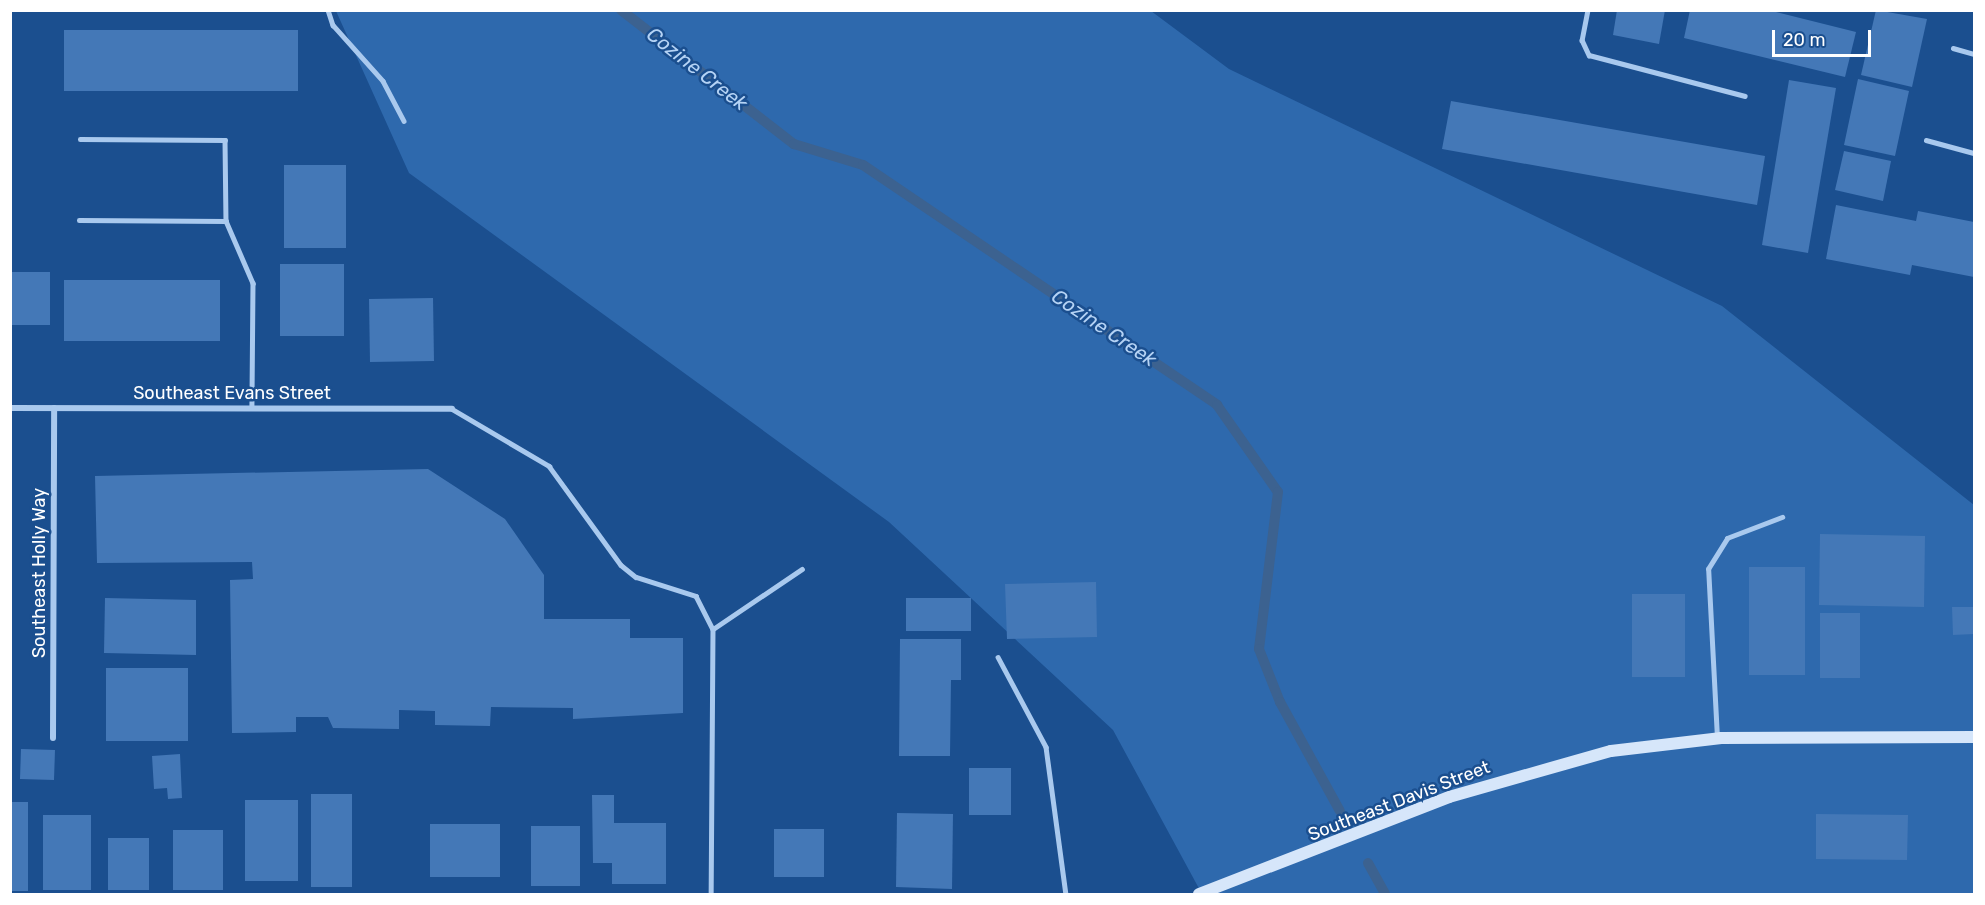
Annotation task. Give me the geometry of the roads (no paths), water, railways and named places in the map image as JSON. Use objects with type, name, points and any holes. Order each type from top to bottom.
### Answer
[{"type":"street","name":"Southeast Evans Street","points":[[10,408],[452,409]]},
{"type":"street","name":"Southeast Holly Way","points":[[53,738],[54,408]]},
{"type":"street","name":"Southeast Davis Street","points":[[1200,894],[1502,779],[1611,751],[1717,738],[1974,737]]},
{"type":"lane","points":[[328,10],[333,25],[383,81],[404,121]]},
{"type":"lane","points":[[1588,10],[1582,40],[1588,55],[1745,96]]},
{"type":"lane","points":[[1953,48],[1974,54]]},
{"type":"lane","points":[[80,139],[225,140],[226,221],[253,282],[252,408]]},
{"type":"lane","points":[[1926,140],[1974,153]]},
{"type":"lane","points":[[79,220],[226,221]]},
{"type":"lane","points":[[452,409],[549,466],[621,565],[636,577],[696,596],[712,628],[711,894]]},
{"type":"lane","points":[[1717,738],[1708,569],[1727,538],[1782,517]]},
{"type":"lane","points":[[712,628],[802,568]]},
{"type":"lane","points":[[998,657],[1047,747],[1066,894]]},
{"type":"waterway","name":"Cozine Creek","points":[[621,10],[794,144],[863,165],[1217,405],[1278,492],[1259,649],[1280,702],[1340,811]]},
{"type":"waterway","name":"Cozine Creek","points":[[1368,863],[1385,894]]}]
